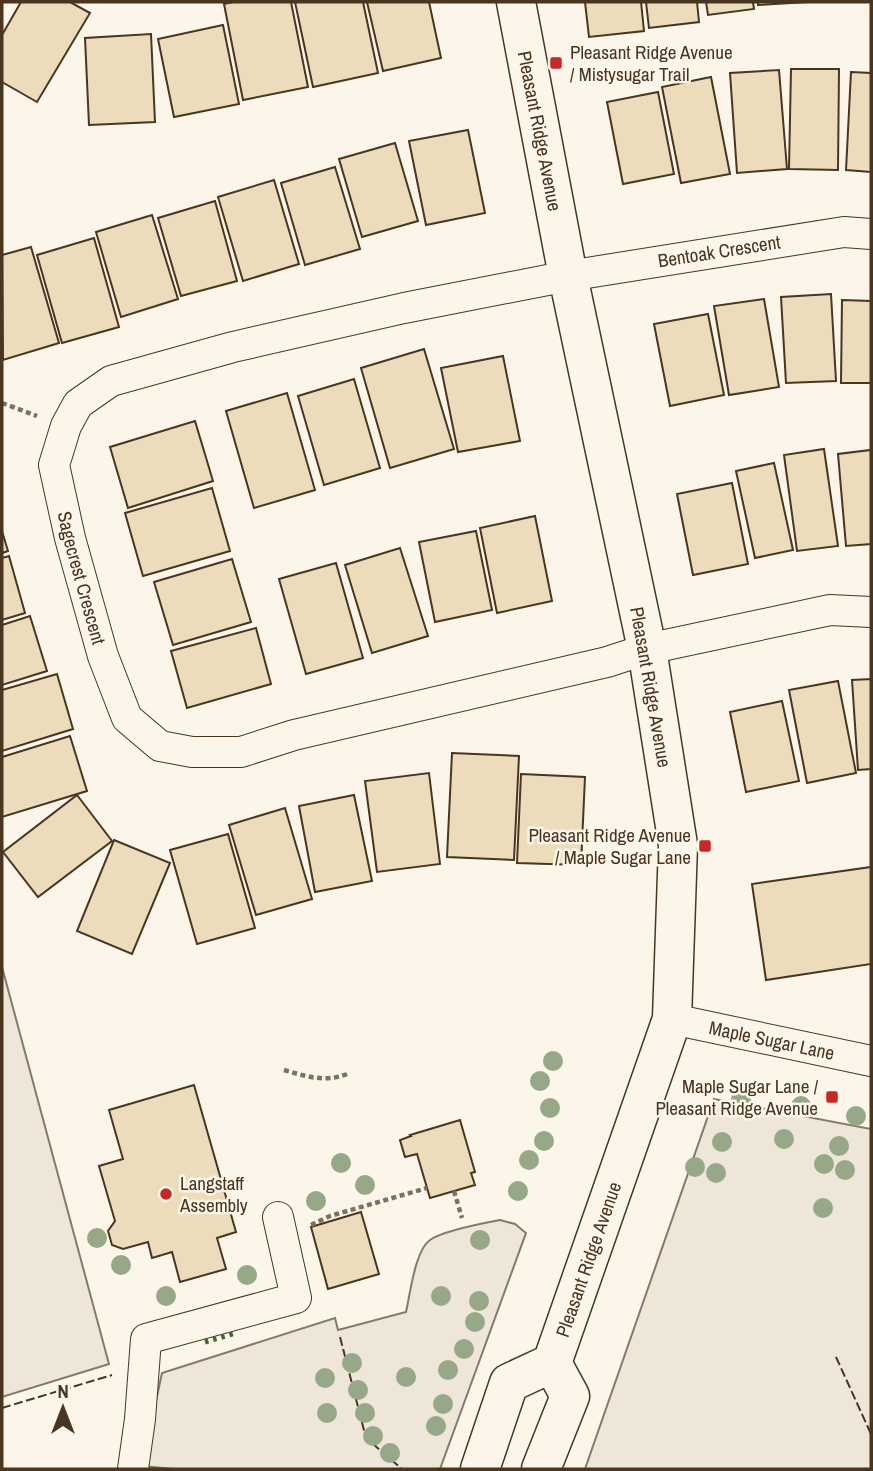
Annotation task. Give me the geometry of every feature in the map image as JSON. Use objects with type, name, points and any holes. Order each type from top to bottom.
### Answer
[{"type":"street","name":"Pleasant Ridge Avenue","points":[[516,2],[568,276],[646,649],[678,845],[672,1019],[552,1363]]},
{"type":"street","name":"Bentoak Crescent","points":[[568,276],[844,232],[871,234]]},
{"type":"street","name":"Sagecrest Crescent","points":[[568,276],[404,308],[233,347],[111,381],[78,404],[66,426],[54,465],[70,538],[103,656],[127,718],[160,746],[192,752],[241,752],[294,735],[607,662],[646,649]]},
{"type":"street","points":[[646,649],[830,610],[871,612]]},
{"type":"street","name":"Maple Sugar Lane","points":[[672,1019],[871,1061]]},
{"type":"street","points":[[133,1469],[141,1419],[146,1339],[296,1298],[278,1217]]},
{"type":"street","points":[[480,1469],[509,1383],[552,1363],[570,1396],[541,1469]]},
{"type":"path","points":[[284,1070],[322,1078],[337,1078],[347,1074]]},
{"type":"path","points":[[330,1216],[427,1188]]},
{"type":"path","points":[[454,1191],[462,1218]]},
{"type":"shaded area","points":[[2,967],[109,1364],[2,1397]]},
{"type":"shaded area","points":[[714,1099],[871,1129],[871,1469],[585,1469]]},
{"type":"shaded area","points":[[500,1220],[515,1224],[526,1233],[440,1469],[174,1469],[142,1466],[162,1373],[335,1318],[338,1330],[406,1312],[420,1253],[430,1240],[474,1225]]},
{"type":"building","points":[[21,2],[70,2],[90,13],[37,102],[2,82],[2,35]]},
{"type":"building","points":[[291,2],[308,87],[243,100],[224,4]]},
{"type":"building","points":[[295,2],[363,2],[378,73],[313,87]]},
{"type":"building","points":[[367,2],[429,2],[441,58],[383,71]]},
{"type":"building","points":[[585,2],[641,2],[644,31],[589,37]]},
{"type":"building","points":[[646,2],[697,2],[699,22],[649,28]]},
{"type":"building","points":[[706,2],[753,2],[754,9],[708,15]]},
{"type":"building","points":[[758,2],[808,2],[758,5]]},
{"type":"building","points":[[223,25],[239,104],[174,117],[158,39]]},
{"type":"building","points":[[151,34],[155,122],[89,125],[85,38]]},
{"type":"building","points":[[791,69],[839,69],[838,170],[789,169]]},
{"type":"building","points":[[779,70],[787,169],[737,173],[730,73]]},
{"type":"building","points":[[851,72],[871,73],[871,172],[846,170]]},
{"type":"building","points":[[711,77],[730,174],[681,183],[662,87]]},
{"type":"building","points":[[658,92],[674,174],[623,184],[607,102]]},
{"type":"building","points":[[468,130],[485,213],[426,225],[409,141]]},
{"type":"building","points":[[395,143],[418,221],[362,237],[339,159]]},
{"type":"building","points":[[335,167],[360,249],[305,265],[281,183]]},
{"type":"building","points":[[274,180],[299,264],[243,281],[218,197]]},
{"type":"building","points":[[215,201],[237,281],[181,296],[158,218]]},
{"type":"building","points":[[152,215],[178,299],[121,317],[96,232]]},
{"type":"building","points":[[94,238],[119,327],[62,343],[37,255]]},
{"type":"building","points":[[31,247],[59,343],[3,360],[2,255]]},
{"type":"building","points":[[831,294],[836,381],[786,383],[781,297]]},
{"type":"building","points":[[764,299],[779,387],[729,395],[714,306]]},
{"type":"building","points":[[842,300],[871,301],[871,383],[841,383]]},
{"type":"building","points":[[708,314],[724,395],[670,406],[654,324]]},
{"type":"building","points":[[424,349],[454,449],[390,468],[361,368]]},
{"type":"building","points":[[503,356],[520,441],[458,452],[441,368]]},
{"type":"building","points":[[354,379],[380,468],[324,485],[298,396]]},
{"type":"building","points":[[287,393],[315,490],[254,508],[226,411]]},
{"type":"building","points":[[195,421],[213,481],[128,508],[110,447]]},
{"type":"building","points":[[824,449],[838,546],[797,551],[784,455]]},
{"type":"building","points":[[871,450],[871,544],[846,546],[838,454]]},
{"type":"building","points":[[774,463],[793,550],[755,558],[736,471]]},
{"type":"building","points":[[732,483],[748,564],[693,575],[677,494]]},
{"type":"building","points":[[212,488],[230,551],[143,576],[125,513]]},
{"type":"building","points":[[535,516],[552,601],[497,613],[480,528]]},
{"type":"building","points":[[2,531],[8,551],[2,553]]},
{"type":"building","points":[[476,531],[492,610],[435,622],[419,542]]},
{"type":"building","points":[[400,548],[428,636],[372,653],[345,565]]},
{"type":"building","points":[[9,556],[25,613],[2,620],[2,558]]},
{"type":"building","points":[[232,559],[251,622],[173,645],[154,582]]},
{"type":"building","points":[[336,563],[363,658],[306,674],[279,579]]},
{"type":"building","points":[[30,616],[47,671],[2,685],[2,625]]},
{"type":"building","points":[[256,628],[271,684],[187,708],[171,651]]},
{"type":"building","points":[[57,674],[73,729],[2,751],[2,690]]},
{"type":"building","points":[[871,679],[871,769],[858,770],[852,680]]},
{"type":"building","points":[[838,681],[856,773],[807,783],[789,690]]},
{"type":"building","points":[[782,701],[799,781],[746,792],[730,712]]},
{"type":"building","points":[[70,736],[87,791],[2,817],[2,757]]},
{"type":"building","points":[[452,753],[519,756],[514,860],[447,857]]},
{"type":"building","points":[[429,773],[440,864],[377,872],[365,781]]},
{"type":"building","points":[[521,774],[585,777],[581,865],[517,863]]},
{"type":"building","points":[[77,795],[112,841],[38,897],[3,852]]},
{"type":"building","points":[[354,795],[372,881],[315,892],[299,806]]},
{"type":"building","points":[[285,808],[312,899],[256,915],[229,825]]},
{"type":"building","points":[[228,834],[255,928],[197,944],[170,850]]},
{"type":"building","points":[[114,840],[170,863],[132,954],[77,931]]},
{"type":"building","points":[[871,867],[871,964],[766,980],[752,884]]},
{"type":"building","name":"Langstaff Assembly","points":[[194,1085],[236,1232],[217,1238],[226,1269],[180,1282],[172,1252],[152,1258],[148,1242],[123,1249],[112,1245],[108,1231],[115,1221],[99,1166],[123,1159],[109,1110]]},
{"type":"building","points":[[460,1120],[475,1172],[471,1173],[475,1185],[430,1198],[417,1154],[405,1157],[400,1140]]},
{"type":"building","points":[[361,1212],[379,1274],[328,1289],[311,1227]]},
{"type":"hedge","points":[[205,1342],[236,1333]]},
{"type":"fence","points":[[340,1337],[366,1438],[402,1469]]},
{"type":"fence","points":[[836,1357],[871,1434]]},
{"type":"fence","points":[[2,1408],[112,1375]]},
{"type":"place","name":"Pleasant Ridge Avenue / Mistysugar Trail","points":[[556,63]]},
{"type":"place","name":"Pleasant Ridge Avenue / Maple Sugar Lane","points":[[705,846]]},
{"type":"place","name":"Maple Sugar Lane / Pleasant Ridge Avenue","points":[[832,1097]]},
{"type":"place","name":"Langstaff Assembly","points":[[166,1194]]}]
